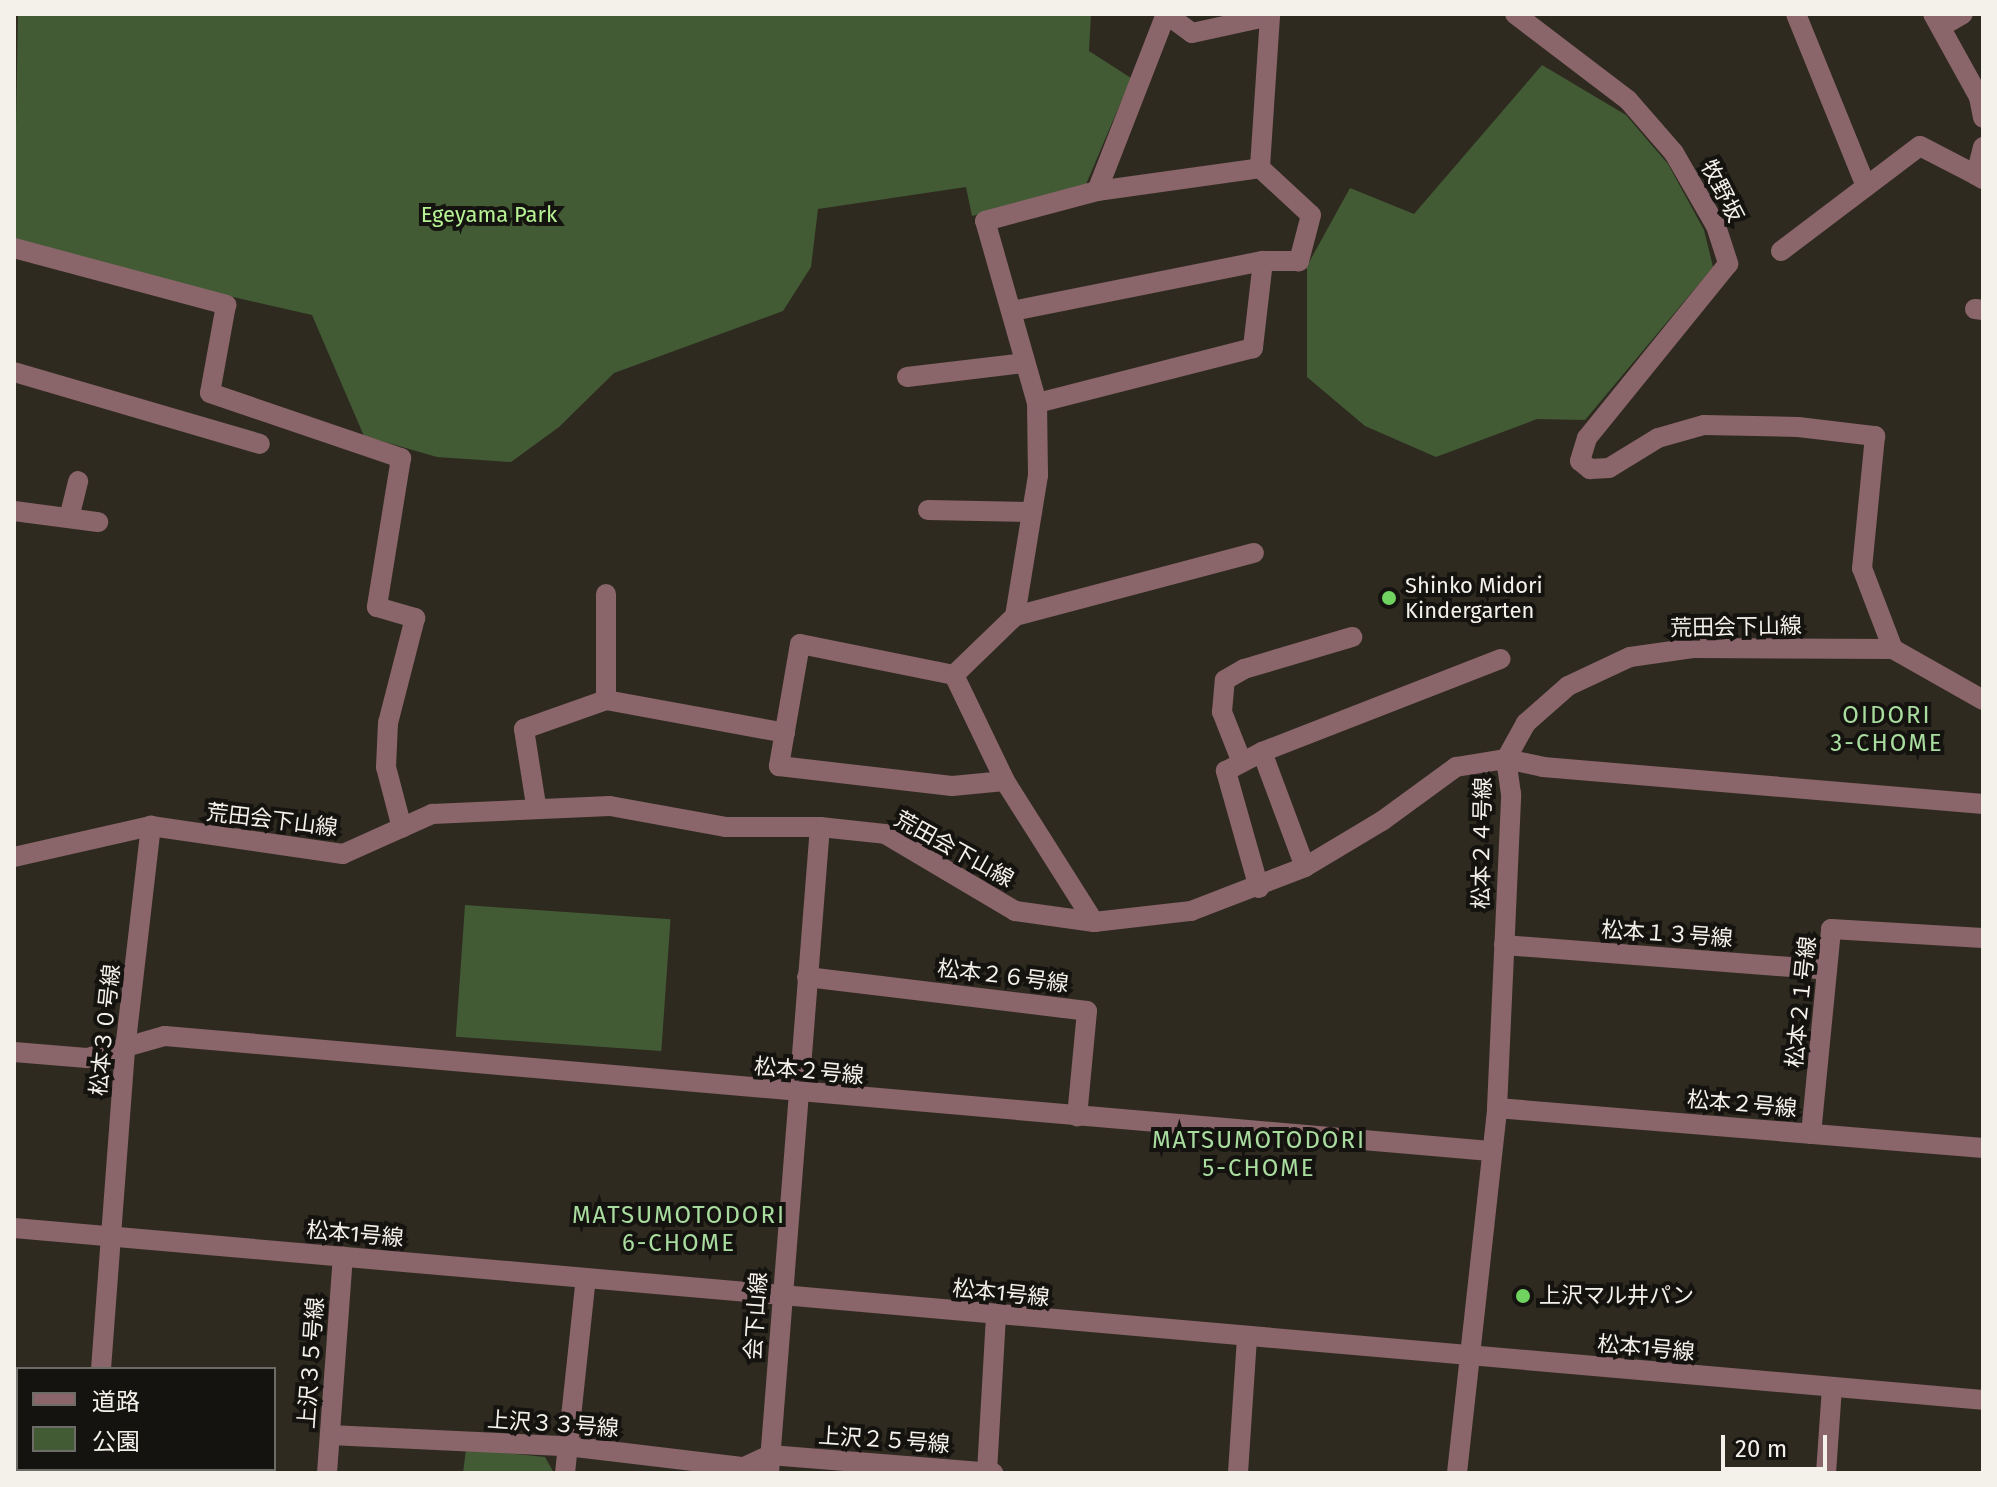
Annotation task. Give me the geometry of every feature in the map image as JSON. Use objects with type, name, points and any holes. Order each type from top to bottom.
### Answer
[{"type":"street","points":[[1097,191],[1166,14],[1192,33],[1270,16],[1260,168]]},
{"type":"street","name":"牧野坂","points":[[1515,14],[1628,100],[1674,153],[1716,226],[1728,264],[1587,438],[1580,461],[1590,469],[1609,468],[1658,438],[1704,425],[1798,427],[1875,436],[1862,568],[1893,649]]},
{"type":"street","points":[[1796,14],[1866,186]]},
{"type":"street","points":[[1963,14],[1938,20],[1979,97],[1983,118]]},
{"type":"street","points":[[1781,251],[1920,146],[1980,177],[1983,147]]},
{"type":"street","points":[[1015,616],[1038,475],[1037,403],[985,221],[1097,191],[1260,168]]},
{"type":"street","points":[[1012,311],[1263,261],[1299,261],[1311,215],[1260,168]]},
{"type":"street","points":[[14,248],[226,305],[210,393],[401,458],[377,607],[415,618],[388,723],[386,767],[402,828]]},
{"type":"street","points":[[1037,403],[1253,348],[1263,261]]},
{"type":"street","points":[[907,377],[1024,363]]},
{"type":"street","points":[[14,372],[260,444]]},
{"type":"street","points":[[69,518],[78,481]]},
{"type":"street","points":[[928,510],[1032,512]]},
{"type":"street","points":[[14,511],[98,522]]},
{"type":"street","points":[[954,675],[1015,616],[1254,553]]},
{"type":"street","points":[[606,594],[606,700]]},
{"type":"street","points":[[1241,760],[1222,712],[1225,680],[1352,637]]},
{"type":"street","points":[[954,675],[800,644],[779,766],[952,786],[1005,781]]},
{"type":"street","name":"荒田会下山線","points":[[14,857],[151,826],[343,854],[432,814],[536,805],[610,806],[725,827],[820,827],[885,834],[1015,911],[1094,922],[1191,911],[1259,888],[1305,867],[1382,821],[1456,767],[1506,759],[1526,723],[1568,686],[1630,657],[1694,648],[1893,649],[1983,700]]},
{"type":"street","points":[[1259,888],[1226,771],[1241,760],[1500,659]]},
{"type":"street","points":[[954,675],[1005,781],[1094,922]]},
{"type":"street","points":[[536,805],[524,729],[606,700],[785,733]]},
{"type":"street","points":[[1262,752],[1305,867]]},
{"type":"street","name":"松本２４号線","points":[[1457,1473],[1497,1108],[1511,794],[1506,759],[1575,770],[1983,804]]},
{"type":"street","name":"松本３０号線","points":[[101,1367],[125,1050],[151,826]]},
{"type":"street","name":"会下山線","points":[[770,1464],[781,1292],[820,827]]},
{"type":"street","name":"松本２１号線","points":[[1811,1134],[1831,929],[1983,938]]},
{"type":"street","name":"松本１３号線","points":[[1504,945],[1827,970]]},
{"type":"street","name":"松本２６号線","points":[[807,977],[1087,1011],[1077,1117]]},
{"type":"street","name":"松本２号線","points":[[14,1052],[87,1058],[125,1050],[165,1036],[798,1094],[1490,1151]]},
{"type":"street","name":"松本２号線","points":[[1497,1108],[1983,1148]]},
{"type":"street","name":"松本1号線","points":[[14,1228],[781,1292],[996,1318],[1983,1400]]},
{"type":"street","name":"上沢３５号線","points":[[327,1473],[343,1257]]},
{"type":"street","points":[[565,1473],[586,1278]]},
{"type":"street","points":[[987,1472],[996,1318]]},
{"type":"street","points":[[1238,1473],[1247,1339]]},
{"type":"street","points":[[1826,1473],[1832,1388]]},
{"type":"street","name":"上沢３３号線","points":[[330,1435],[567,1446],[744,1467],[770,1464]]},
{"type":"street","name":"上沢２５号線","points":[[770,1464],[993,1473]]},
{"type":"green space","name":"Egeyama Park","points":[[18,14],[1091,14],[1089,51],[1131,78],[1084,189],[972,216],[966,187],[818,209],[811,267],[783,311],[614,373],[559,427],[511,462],[437,457],[364,436],[312,315],[138,275],[14,239]]},
{"type":"green space","points":[[1542,65],[1626,115],[1668,164],[1704,230],[1713,267],[1585,420],[1537,419],[1436,457],[1365,426],[1307,377],[1307,266],[1350,188],[1414,214]]},
{"type":"green space","points":[[465,905],[670,919],[661,1051],[456,1037]]},
{"type":"green space","points":[[466,1449],[545,1457],[554,1473],[463,1473]]},
{"type":"place","name":"Shinko Midori Kindergarten","points":[[1389,598]]},
{"type":"place","name":"上沢マル井パン","points":[[1523,1296]]},
{"type":"district","name":"OIDORI 3-CHOME","points":[[1887,730]]},
{"type":"district","name":"MATSUMOTODORI 5-CHOME","points":[[1259,1155]]},
{"type":"district","name":"MATSUMOTODORI 6-CHOME","points":[[679,1230]]}]
